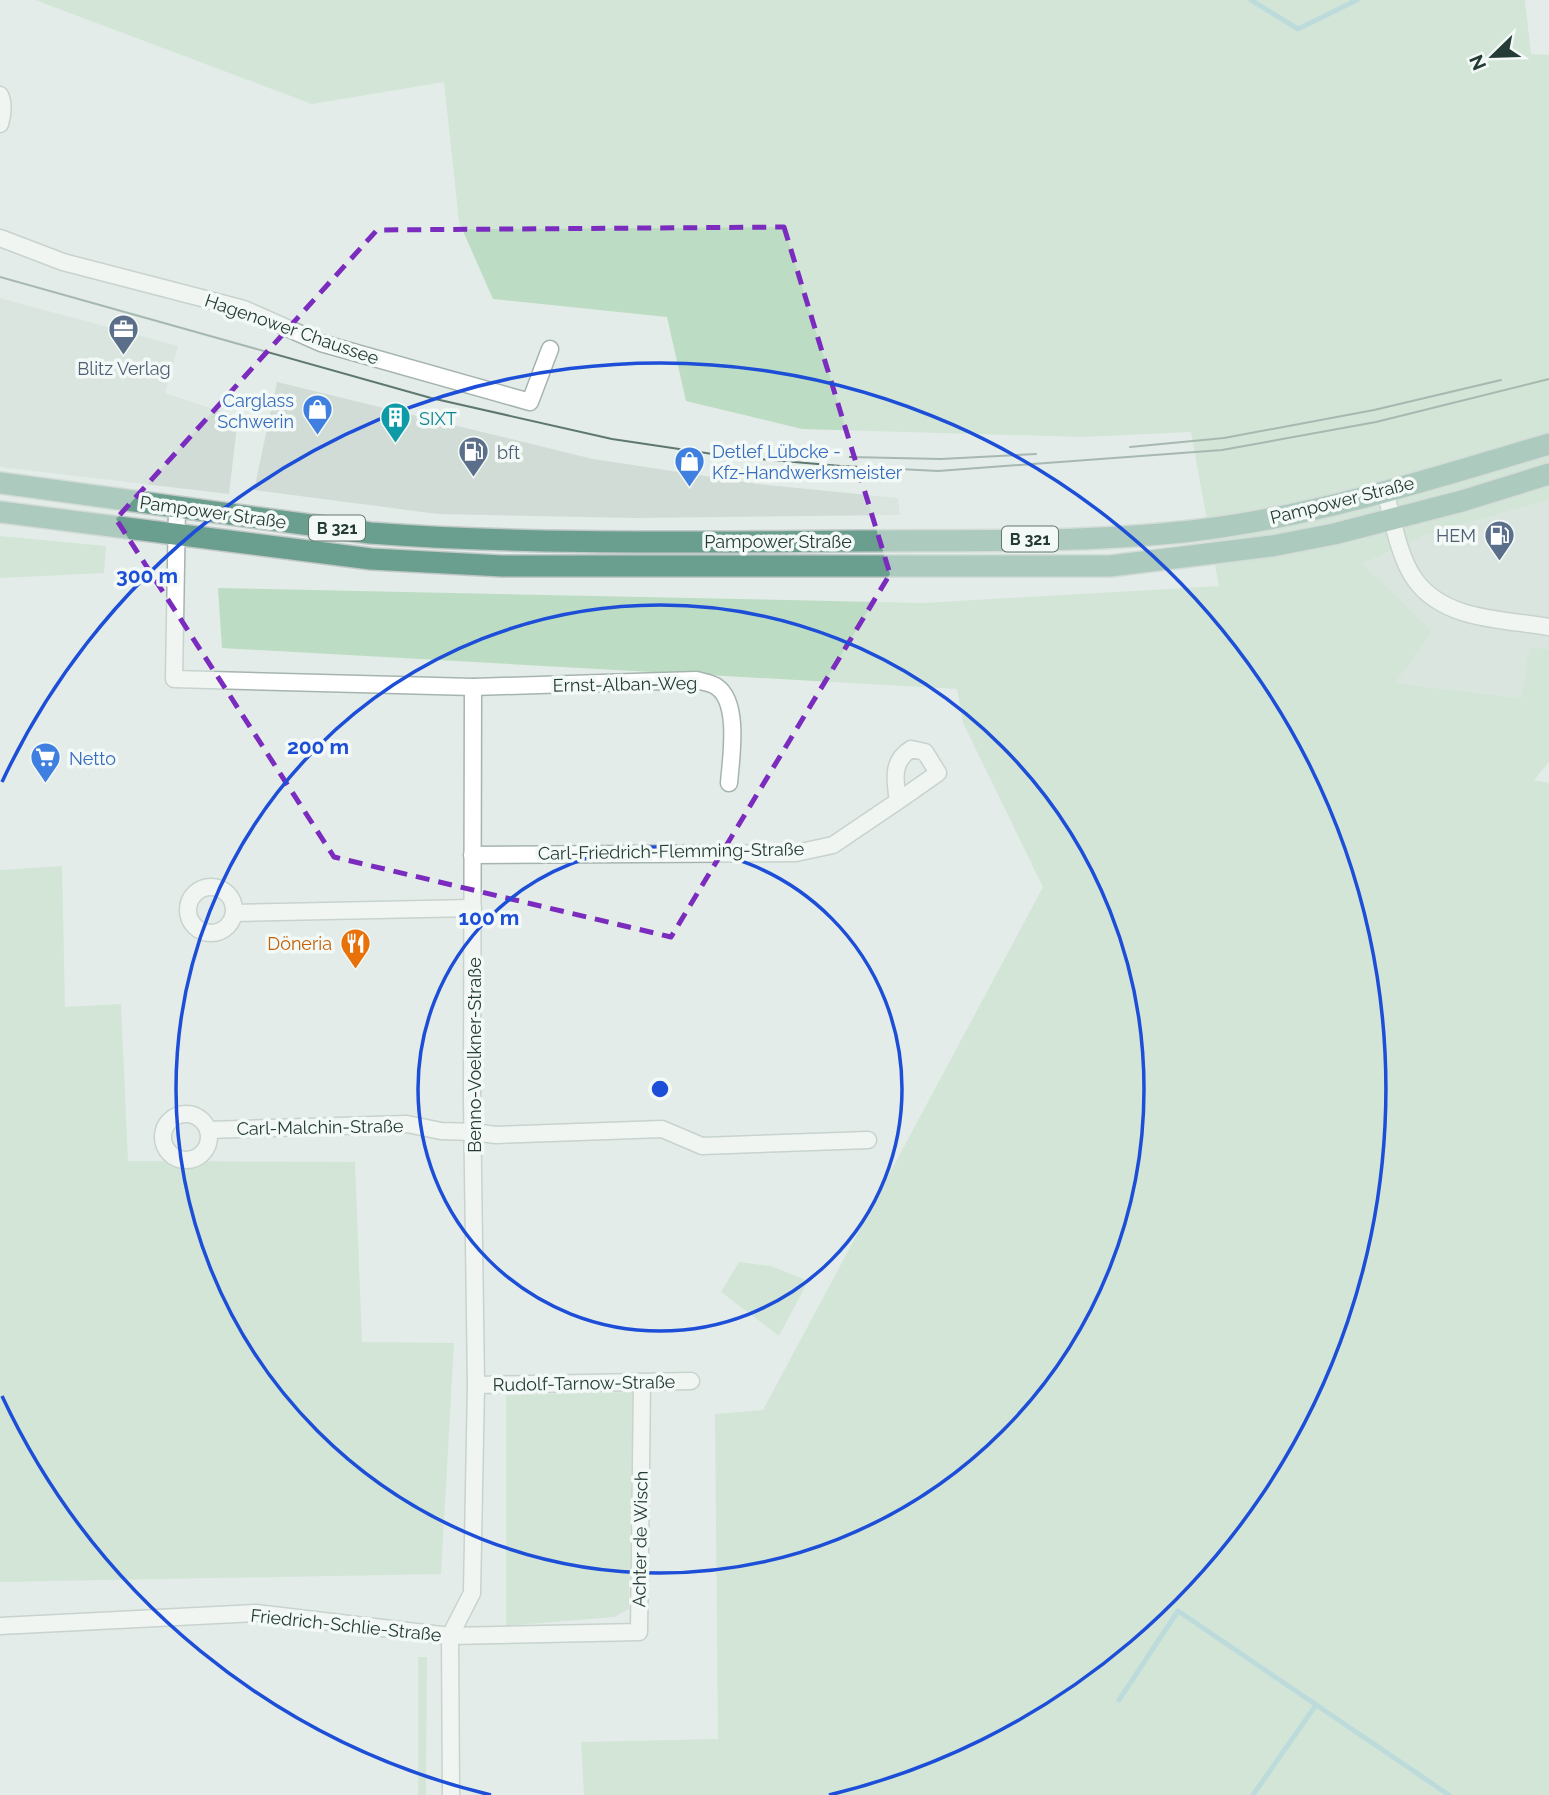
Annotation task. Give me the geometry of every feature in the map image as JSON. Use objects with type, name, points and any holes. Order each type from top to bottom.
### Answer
[{"type":"main road","name":"Pampower Straße","points":[[0,482],[370,533],[592,542],[1107,539],[1206,529],[1265,519],[1385,490],[1549,444]]},
{"type":"main road","name":"Pampower Straße","points":[[0,512],[371,559],[502,566],[1096,566],[1272,546],[1334,534],[1549,474]]},
{"type":"street","points":[[0,95],[3,108],[0,124]]},
{"type":"street","name":"Hagenower Chaussee","points":[[0,238],[63,262],[244,309],[321,343],[530,402],[550,349]]},
{"type":"street","points":[[1385,490],[1404,558],[1415,580],[1433,600],[1461,612],[1549,628]]},
{"type":"street","points":[[177,508],[174,679],[473,687]]},
{"type":"street","name":"Ernst-Alban-Weg","points":[[473,687],[696,680],[717,686],[726,696],[731,708],[732,750],[729,783]]},
{"type":"street","name":"Benno-Voelkner-Straße","points":[[450,1636],[472,1593],[477,1385],[473,1132],[473,687]]},
{"type":"street","name":"Carl-Friedrich-Flemming-Straße","points":[[472,855],[796,853],[833,845],[898,802]]},
{"type":"street","points":[[234,913],[473,908]]},
{"type":"street","name":"Carl-Malchin-Straße","points":[[208,1130],[407,1124],[441,1131],[496,1135],[662,1129],[702,1146],[868,1140]]},
{"type":"street","name":"Rudolf-Tarnow-Straße","points":[[477,1385],[691,1381]]},
{"type":"street","name":"Achter de Wisch","points":[[450,1636],[639,1632],[642,1382]]},
{"type":"street","name":"Friedrich-Schlie-Straße","points":[[0,1626],[256,1613],[402,1628],[450,1636],[452,1795]]},
{"type":"highlighted area","points":[[784,227],[890,574],[671,937],[334,857],[116,519],[377,230]]},
{"type":"shaded area","points":[[0,298],[178,346],[165,393],[238,417],[229,494],[0,467]]},
{"type":"shaded area","points":[[277,382],[593,459],[758,484],[898,498],[900,515],[635,518],[438,514],[254,490]]},
{"type":"shaded area","points":[[1549,500],[1549,649],[1529,647],[1521,698],[1394,683],[1393,594],[1363,564],[1423,536]]},
{"type":"green space","points":[[35,0],[1525,0],[1531,54],[1549,55],[1549,500],[1423,536],[1363,564],[1432,631],[1395,683],[1521,698],[1529,647],[1549,649],[1549,762],[1534,780],[1549,783],[1549,1795],[584,1795],[581,1742],[718,1739],[715,1414],[763,1410],[1043,887],[963,723],[957,689],[222,648],[218,588],[923,603],[1219,586],[1191,432],[1082,437],[802,429],[686,401],[667,317],[493,299],[459,222],[444,82],[312,104]]},
{"type":"green space","points":[[0,536],[106,546],[104,573],[0,578]]},
{"type":"green space","points":[[62,866],[65,1007],[121,1004],[128,1161],[355,1162],[362,1342],[454,1343],[441,1574],[0,1582],[0,870]]},
{"type":"green space","points":[[739,1262],[771,1266],[808,1281],[779,1336],[721,1292]]},
{"type":"green space","points":[[633,1392],[629,1609],[614,1617],[506,1626],[506,1395]]},
{"type":"green space","points":[[418,1657],[427,1657],[426,1795],[418,1795]]},
{"type":"waterway","points":[[1251,0],[1298,29],[1357,0]]},
{"type":"waterway","points":[[1119,1700],[1178,1611],[1449,1795]]},
{"type":"waterway","points":[[1253,1795],[1316,1705]]},
{"type":"tram line","points":[[0,277],[431,398],[612,439],[726,456],[841,466],[938,471],[1222,450],[1376,422],[1549,379]]},
{"type":"tram line","points":[[1130,447],[1224,438],[1374,410],[1501,380]]},
{"type":"tram line","points":[[850,457],[941,459],[1036,454]]},
{"type":"place","name":"Blitz Verlag","points":[[124,357]]},
{"type":"place","name":"Carglass Schwerin","points":[[317,437]]},
{"type":"place","name":"SIXT","points":[[396,445]]},
{"type":"place","name":"bft","points":[[474,479]]},
{"type":"place","name":"Detlef Lübcke - Kfz-Handwerksmeister","points":[[689,488]]},
{"type":"place","name":"HEM","points":[[1499,562]]},
{"type":"place","name":"Netto","points":[[46,785]]},
{"type":"place","name":"Döneria","points":[[355,970]]}]
